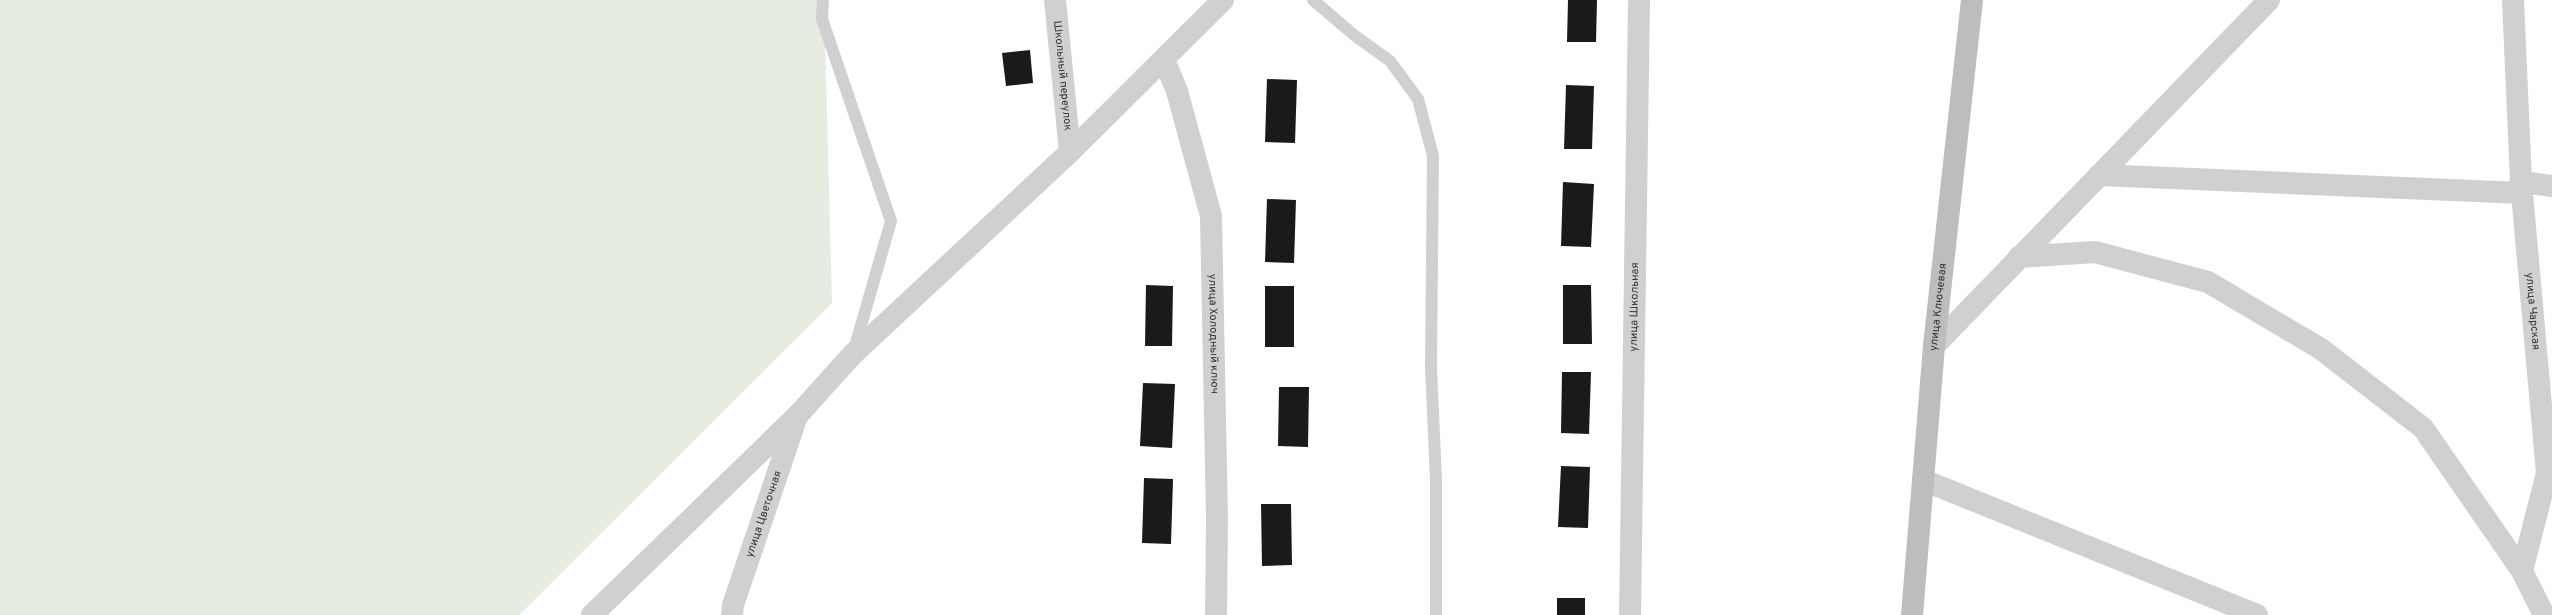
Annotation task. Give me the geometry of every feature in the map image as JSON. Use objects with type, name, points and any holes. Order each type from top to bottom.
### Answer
[{"type":"street","name":"Школьный переулок","points":[[1054,0],[1070,152]]},
{"type":"street","points":[[592,615],[798,414],[853,354],[1070,152],[1223,0]]},
{"type":"street","name":"улица Школьная","points":[[1630,615],[1639,0]]},
{"type":"street","name":"улица Ключевая","points":[[1912,615],[1934,346],[1972,0]]},
{"type":"street","points":[[1934,346],[2269,0]]},
{"type":"street","name":"улица Чарская","points":[[2513,0],[2521,187],[2549,474],[2522,571]]},
{"type":"street","name":"улица Холодный ключ","points":[[1164,60],[1177,91],[1212,216],[1218,520],[1216,615]]},
{"type":"street","points":[[2099,175],[2521,187],[2552,186]]},
{"type":"street","points":[[2019,257],[2096,252],[2208,282],[2321,349],[2423,428],[2522,571],[2544,615]]},
{"type":"street","name":"улица Цветочная","points":[[732,615],[733,605],[798,414]]},
{"type":"street","points":[[1923,480],[2257,615]]},
{"type":"lane","points":[[823,0],[822,19],[891,221],[853,354]]},
{"type":"lane","points":[[1314,0],[1354,35],[1390,61],[1418,99],[1433,156],[1431,368],[1436,480],[1436,615]]},
{"type":"shaded area","points":[[0,0],[824,0],[832,303],[519,615],[0,615]]},
{"type":"building","points":[[1568,0],[1597,0],[1596,42],[1567,42]]},
{"type":"building","points":[[1030,50],[1033,83],[1006,86],[1002,53]]},
{"type":"building","points":[[1267,79],[1297,80],[1295,143],[1265,142]]},
{"type":"building","points":[[1566,85],[1594,86],[1592,149],[1564,149]]},
{"type":"building","points":[[1563,182],[1594,184],[1591,247],[1561,246]]},
{"type":"building","points":[[1267,199],[1296,200],[1294,263],[1265,262]]},
{"type":"building","points":[[1146,285],[1173,286],[1172,346],[1145,346]]},
{"type":"building","points":[[1563,285],[1591,285],[1592,344],[1563,344]]},
{"type":"building","points":[[1265,286],[1294,286],[1294,347],[1265,347]]},
{"type":"building","points":[[1562,372],[1591,372],[1589,434],[1561,433]]},
{"type":"building","points":[[1143,383],[1175,384],[1172,448],[1140,446]]},
{"type":"building","points":[[1279,387],[1309,387],[1308,447],[1278,446]]},
{"type":"building","points":[[1561,466],[1590,467],[1588,528],[1558,527]]},
{"type":"building","points":[[1144,478],[1173,479],[1171,544],[1142,543]]},
{"type":"building","points":[[1261,504],[1291,504],[1292,565],[1262,566]]},
{"type":"building","points":[[1557,598],[1585,598],[1585,615],[1557,615]]}]
